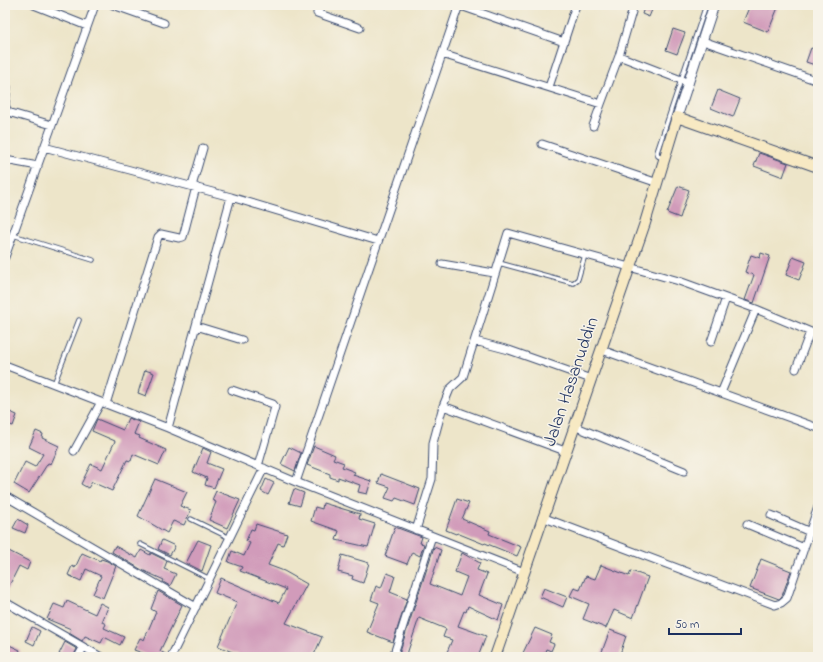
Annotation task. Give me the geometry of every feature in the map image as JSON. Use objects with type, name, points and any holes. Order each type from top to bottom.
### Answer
[{"type":"main road","name":"Jalan Hasanuddin","points":[[495,657],[565,451],[602,350],[658,183],[677,117]]},
{"type":"main road","points":[[677,117],[818,167]]},
{"type":"street","points":[[34,5],[87,26]]},
{"type":"street","points":[[5,255],[95,5]]},
{"type":"street","points":[[113,5],[164,23]]},
{"type":"street","points":[[320,5],[317,13],[360,28]]},
{"type":"street","points":[[296,482],[459,5],[564,42]]},
{"type":"street","points":[[549,87],[576,5]]},
{"type":"street","points":[[593,126],[619,56],[634,7],[624,5]]},
{"type":"street","points":[[677,117],[685,81],[703,41],[714,5]]},
{"type":"street","points":[[703,41],[818,81]]},
{"type":"street","points":[[442,54],[601,104]]},
{"type":"street","points":[[619,56],[685,81]]},
{"type":"street","points":[[5,84],[7,87],[5,106],[8,112],[52,125]]},
{"type":"street","points":[[542,144],[658,183]]},
{"type":"street","points":[[44,147],[194,186],[378,241]]},
{"type":"street","points":[[74,451],[103,403],[158,237],[161,234],[179,238],[183,237],[203,148]]},
{"type":"street","points":[[5,160],[38,166]]},
{"type":"street","points":[[168,428],[231,197]]},
{"type":"street","points":[[5,229],[13,233]]},
{"type":"street","points":[[416,530],[432,479],[433,443],[444,406],[450,389],[463,377],[475,341],[494,272],[509,232],[629,268],[679,281],[756,309],[818,335]]},
{"type":"street","points":[[442,264],[494,272]]},
{"type":"street","points":[[711,342],[726,298]]},
{"type":"street","points":[[721,393],[756,309]]},
{"type":"street","points":[[196,326],[242,340]]},
{"type":"street","points":[[796,369],[810,332]]},
{"type":"street","points":[[475,341],[510,350],[591,379]]},
{"type":"street","points":[[602,350],[818,428]]},
{"type":"street","points":[[5,365],[168,428],[296,482],[524,572]]},
{"type":"street","points":[[171,657],[230,538],[261,467],[275,408],[273,404],[232,390]]},
{"type":"street","points":[[444,406],[565,451]]},
{"type":"street","points":[[574,426],[684,471]]},
{"type":"street","points":[[5,496],[196,607]]},
{"type":"street","points":[[542,517],[775,605],[781,603],[787,598],[818,507]]},
{"type":"street","points":[[771,515],[810,532]]},
{"type":"street","points":[[747,524],[804,548]]},
{"type":"street","points":[[393,657],[432,536]]},
{"type":"street","points":[[5,602],[101,657]]},
{"type":"street","points":[[78,657],[83,648]]},
{"type":"lane","points":[[665,160],[658,156],[656,152],[685,81],[706,5]]},
{"type":"lane","points":[[13,233],[93,260]]},
{"type":"lane","points":[[498,262],[573,283],[578,279],[585,255]]},
{"type":"lane","points":[[54,384],[79,320]]},
{"type":"lane","points":[[191,519],[230,538]]},
{"type":"lane","points":[[140,544],[210,579]]},
{"type":"building","points":[[645,5],[654,5],[649,17],[642,14]]},
{"type":"building","points":[[750,5],[779,5],[768,32],[743,22]]},
{"type":"building","points":[[673,29],[685,33],[677,54],[666,50]]},
{"type":"building","points":[[811,48],[818,50],[818,66],[806,62]]},
{"type":"building","points":[[718,90],[740,99],[733,117],[711,108]]},
{"type":"building","points":[[759,153],[788,163],[783,177],[754,166]]},
{"type":"building","points":[[678,186],[689,190],[680,218],[667,213]]},
{"type":"building","points":[[761,253],[770,256],[754,303],[745,300],[754,275],[745,272],[751,255],[760,258]]},
{"type":"building","points":[[793,257],[806,262],[799,280],[786,275]]},
{"type":"building","points":[[145,370],[154,373],[146,396],[138,393]]},
{"type":"building","points":[[5,410],[17,415],[13,426],[5,423]]},
{"type":"building","points":[[128,418],[139,422],[134,434],[140,436],[139,438],[166,450],[159,465],[133,454],[131,461],[127,460],[112,491],[92,482],[88,488],[81,484],[91,464],[102,469],[115,441],[92,431],[97,419],[123,430]]},
{"type":"building","points":[[36,431],[43,434],[42,438],[59,446],[51,464],[48,463],[29,493],[14,484],[25,462],[35,467],[43,454],[29,447]]},
{"type":"building","points":[[314,446],[335,455],[333,459],[344,463],[342,467],[355,472],[353,475],[371,481],[367,494],[358,492],[360,485],[338,477],[338,480],[330,477],[330,474],[307,465]]},
{"type":"building","points":[[289,447],[301,453],[295,471],[281,464]]},
{"type":"building","points":[[203,448],[211,452],[207,463],[222,469],[214,488],[205,485],[207,478],[193,472]]},
{"type":"building","points":[[381,474],[420,489],[415,505],[396,498],[394,501],[385,498],[390,487],[378,483]]},
{"type":"building","points":[[155,479],[187,492],[180,506],[191,510],[184,525],[173,521],[167,533],[138,516]]},
{"type":"building","points":[[266,479],[274,483],[268,495],[261,491]]},
{"type":"building","points":[[294,489],[304,493],[300,506],[289,503]]},
{"type":"building","points":[[216,491],[240,500],[227,528],[209,520],[216,502],[212,500]]},
{"type":"building","points":[[457,499],[469,503],[462,519],[490,531],[489,534],[521,547],[517,556],[485,543],[484,544],[446,530]]},
{"type":"building","points":[[323,503],[360,514],[359,519],[375,524],[368,547],[336,540],[339,531],[311,521],[315,507],[322,509]]},
{"type":"building","points":[[18,519],[28,525],[25,533],[13,528]]},
{"type":"building","points":[[256,524],[287,534],[283,545],[278,543],[268,565],[284,571],[307,584],[286,623],[322,637],[313,657],[244,657],[218,646],[237,602],[215,593],[221,578],[279,603],[286,589],[240,571],[242,567],[228,562],[232,551],[244,556],[250,543],[246,541],[251,529],[254,530]]},
{"type":"building","points":[[395,527],[422,537],[420,543],[424,544],[420,556],[412,552],[407,564],[385,556]]},
{"type":"building","points":[[162,540],[175,546],[170,555],[158,549]]},
{"type":"building","points":[[198,540],[211,545],[202,571],[186,563]]},
{"type":"building","points":[[115,546],[137,558],[141,550],[167,561],[164,569],[176,574],[170,586],[163,582],[164,580],[142,570],[112,552]]},
{"type":"building","points":[[434,547],[441,550],[430,584],[460,596],[467,577],[455,572],[462,553],[480,563],[477,570],[487,574],[479,595],[503,605],[498,620],[468,606],[466,612],[464,611],[458,626],[486,636],[478,657],[445,657],[452,640],[443,637],[446,629],[419,618],[406,657],[398,657]]},
{"type":"building","points":[[5,549],[30,562],[27,570],[19,566],[5,594]]},
{"type":"building","points":[[82,553],[100,561],[101,559],[107,561],[116,566],[103,598],[93,594],[101,576],[86,569],[81,581],[68,575],[72,566],[75,568]]},
{"type":"building","points":[[342,555],[369,563],[363,583],[352,579],[353,576],[338,572]]},
{"type":"building","points":[[761,559],[791,571],[782,596],[779,599],[750,588]]},
{"type":"building","points":[[601,565],[629,576],[631,571],[648,577],[633,618],[614,610],[606,628],[583,619],[589,604],[570,596],[574,588],[580,590],[586,576],[595,579]]},
{"type":"building","points":[[387,573],[395,576],[390,592],[407,599],[393,642],[367,632],[379,603],[371,600],[376,586],[381,588]]},
{"type":"building","points":[[544,588],[567,597],[563,607],[540,597]]},
{"type":"building","points":[[158,591],[182,605],[160,651],[167,655],[166,657],[144,657],[145,654],[134,650],[140,638],[144,640],[156,612],[151,609]]},
{"type":"building","points":[[67,601],[95,614],[100,603],[108,607],[102,622],[106,624],[104,628],[124,637],[120,645],[104,637],[101,643],[85,636],[82,641],[69,633],[71,629],[47,619],[54,604],[64,608]]},
{"type":"building","points":[[32,627],[40,631],[34,645],[26,641]]},
{"type":"building","points":[[535,628],[552,635],[549,642],[554,644],[551,651],[546,649],[543,657],[521,657]]},
{"type":"building","points":[[610,630],[626,636],[619,657],[600,657]]},
{"type":"building","points":[[65,642],[77,649],[73,657],[65,657],[59,654]]},
{"type":"building","points":[[5,643],[20,650],[17,657],[5,657]]}]
